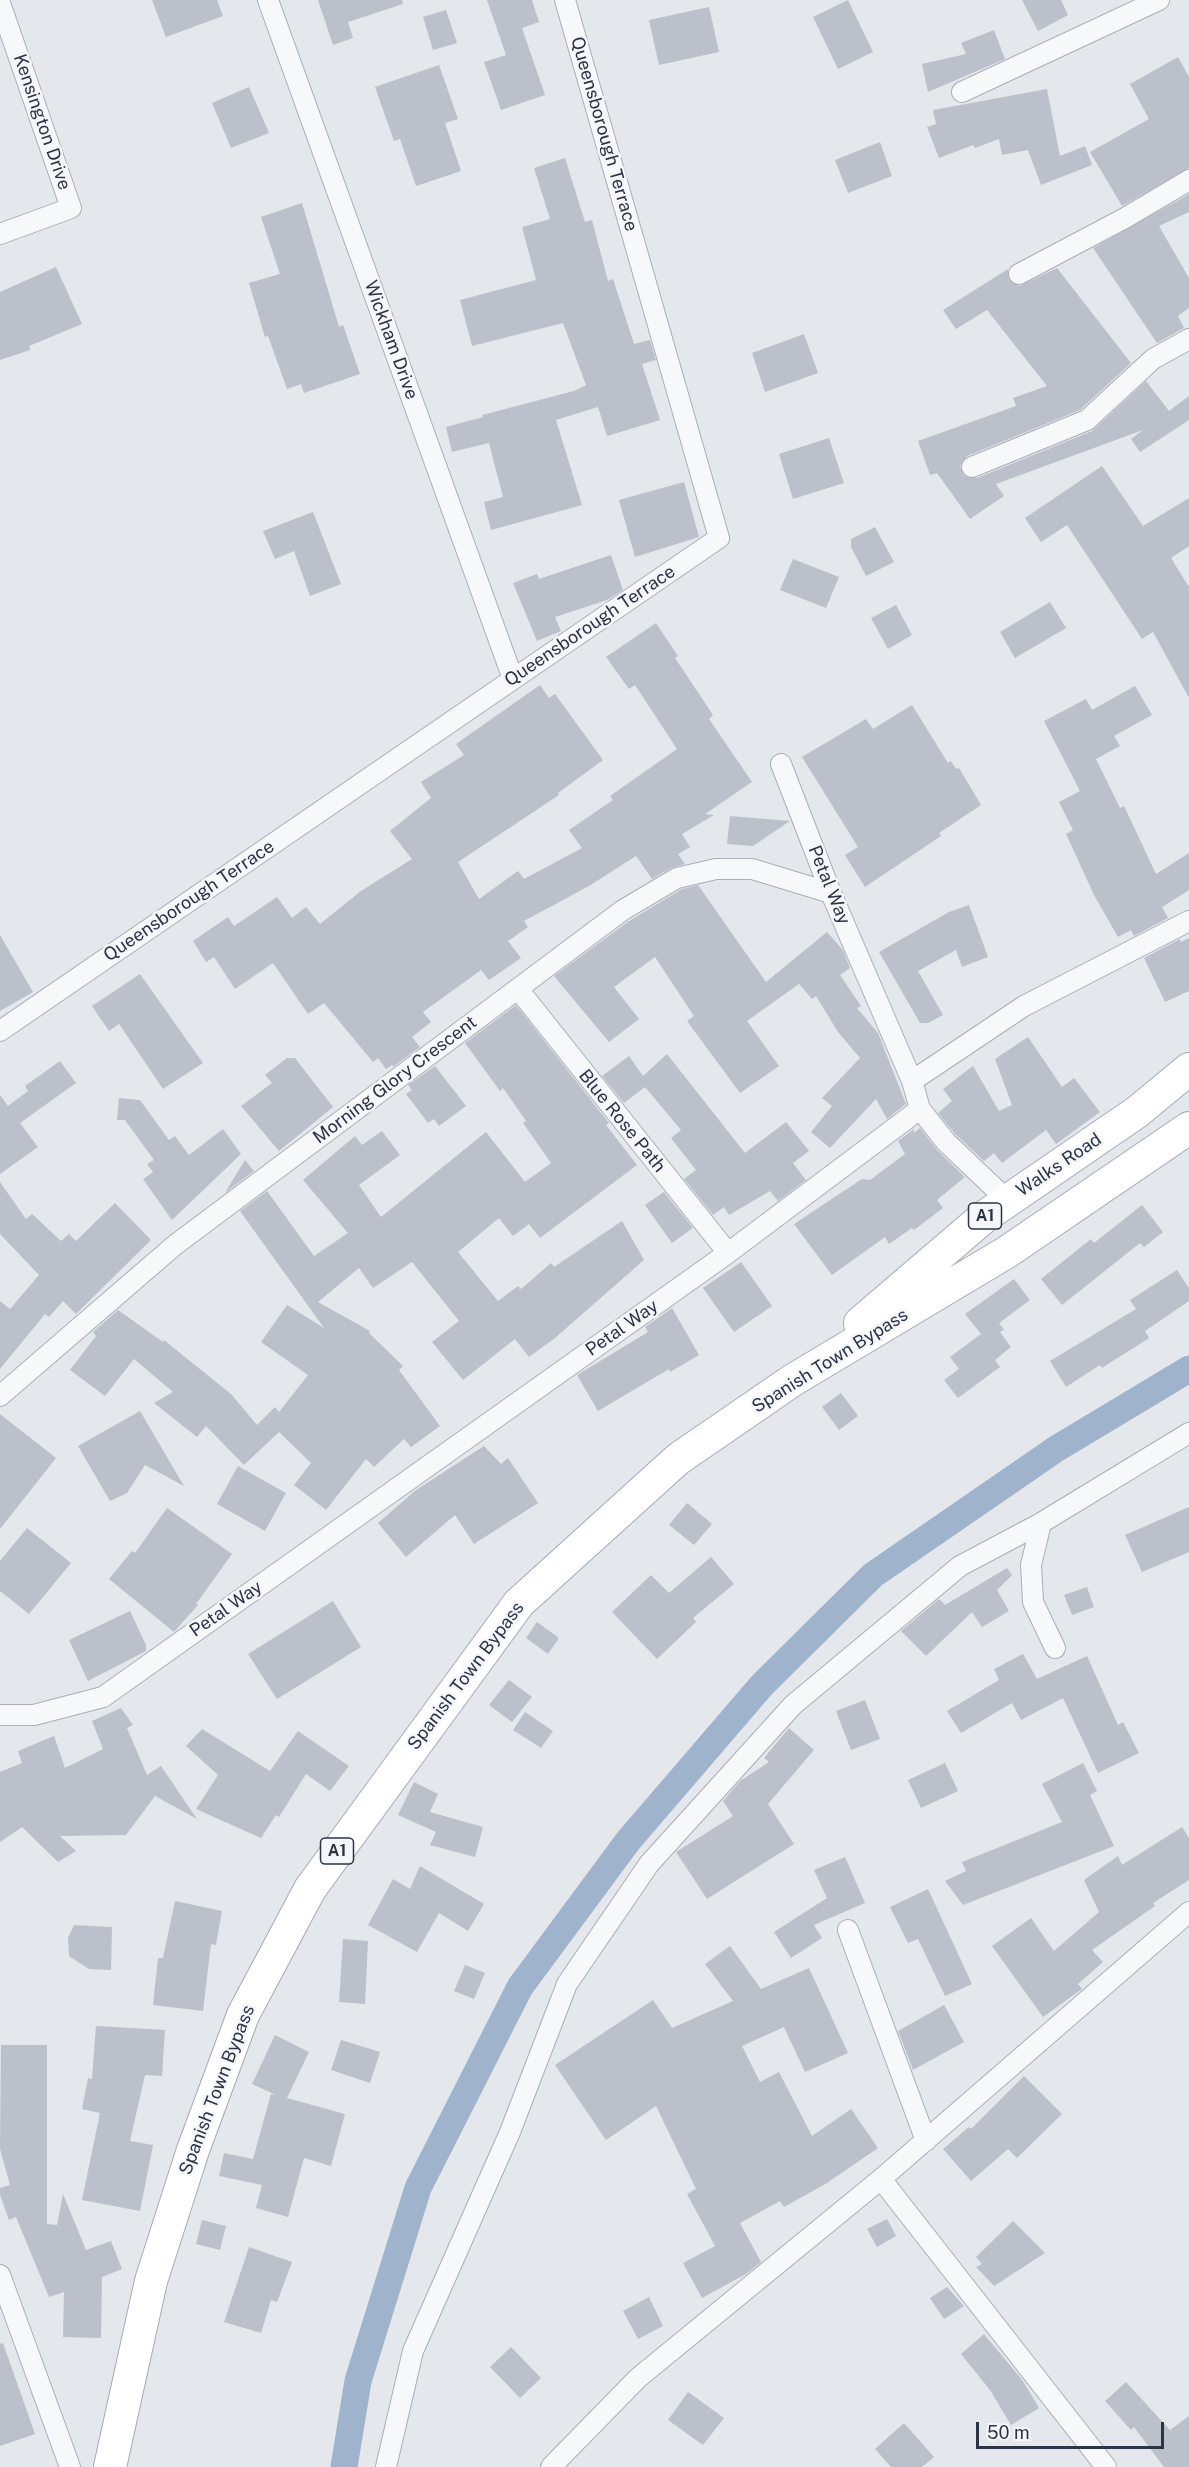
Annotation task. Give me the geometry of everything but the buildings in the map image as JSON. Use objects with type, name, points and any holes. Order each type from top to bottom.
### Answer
[{"type":"main road","name":"Walks Road","points":[[793,1380],[1007,1200],[1137,1112],[1189,1069]]},
{"type":"main road","name":"Spanish Town Bypass","points":[[110,2467],[151,2281],[193,2150],[243,2015],[310,1889],[519,1603],[678,1459],[793,1380],[1007,1252],[1189,1128]]},
{"type":"street","name":"Wickham Drive","points":[[268,0],[513,679]]},
{"type":"street","name":"Queensborough Terrace","points":[[0,1031],[719,538],[566,0]]},
{"type":"street","points":[[962,92],[1159,0]]},
{"type":"street","name":"Kensington Drive","points":[[0,3],[71,208],[0,234]]},
{"type":"street","points":[[1019,274],[1125,218],[1189,180]]},
{"type":"street","points":[[972,467],[1088,420],[1153,358],[1189,339]]},
{"type":"street","name":"Petal Way","points":[[0,1715],[34,1715],[103,1697],[728,1253],[920,1109],[912,1081],[831,892],[781,764]]},
{"type":"street","name":"Morning Glory Crescent","points":[[0,1396],[175,1245],[624,910],[677,878],[716,869],[752,869],[831,892]]},
{"type":"street","points":[[912,1081],[1024,1006],[1189,921]]},
{"type":"street","name":"Blue Rose Path","points":[[518,988],[728,1253]]},
{"type":"street","points":[[920,1109],[946,1142],[1007,1200]]},
{"type":"street","points":[[386,2467],[413,2351],[510,2132],[567,1984],[649,1864],[793,1705],[960,1566],[1041,1523],[1189,1434]]},
{"type":"street","points":[[1041,1523],[1030,1565],[1033,1602],[1055,1648]]},
{"type":"street","points":[[551,2467],[638,2378],[926,2141],[1189,1912]]},
{"type":"street","points":[[848,1930],[926,2141]]},
{"type":"street","points":[[881,2179],[1106,2467]]},
{"type":"street","points":[[0,2275],[70,2467]]},
{"type":"waterway","points":[[344,2467],[358,2381],[418,2188],[520,1987],[628,1841],[762,1685],[873,1575],[1056,1449],[1189,1369]]}]
